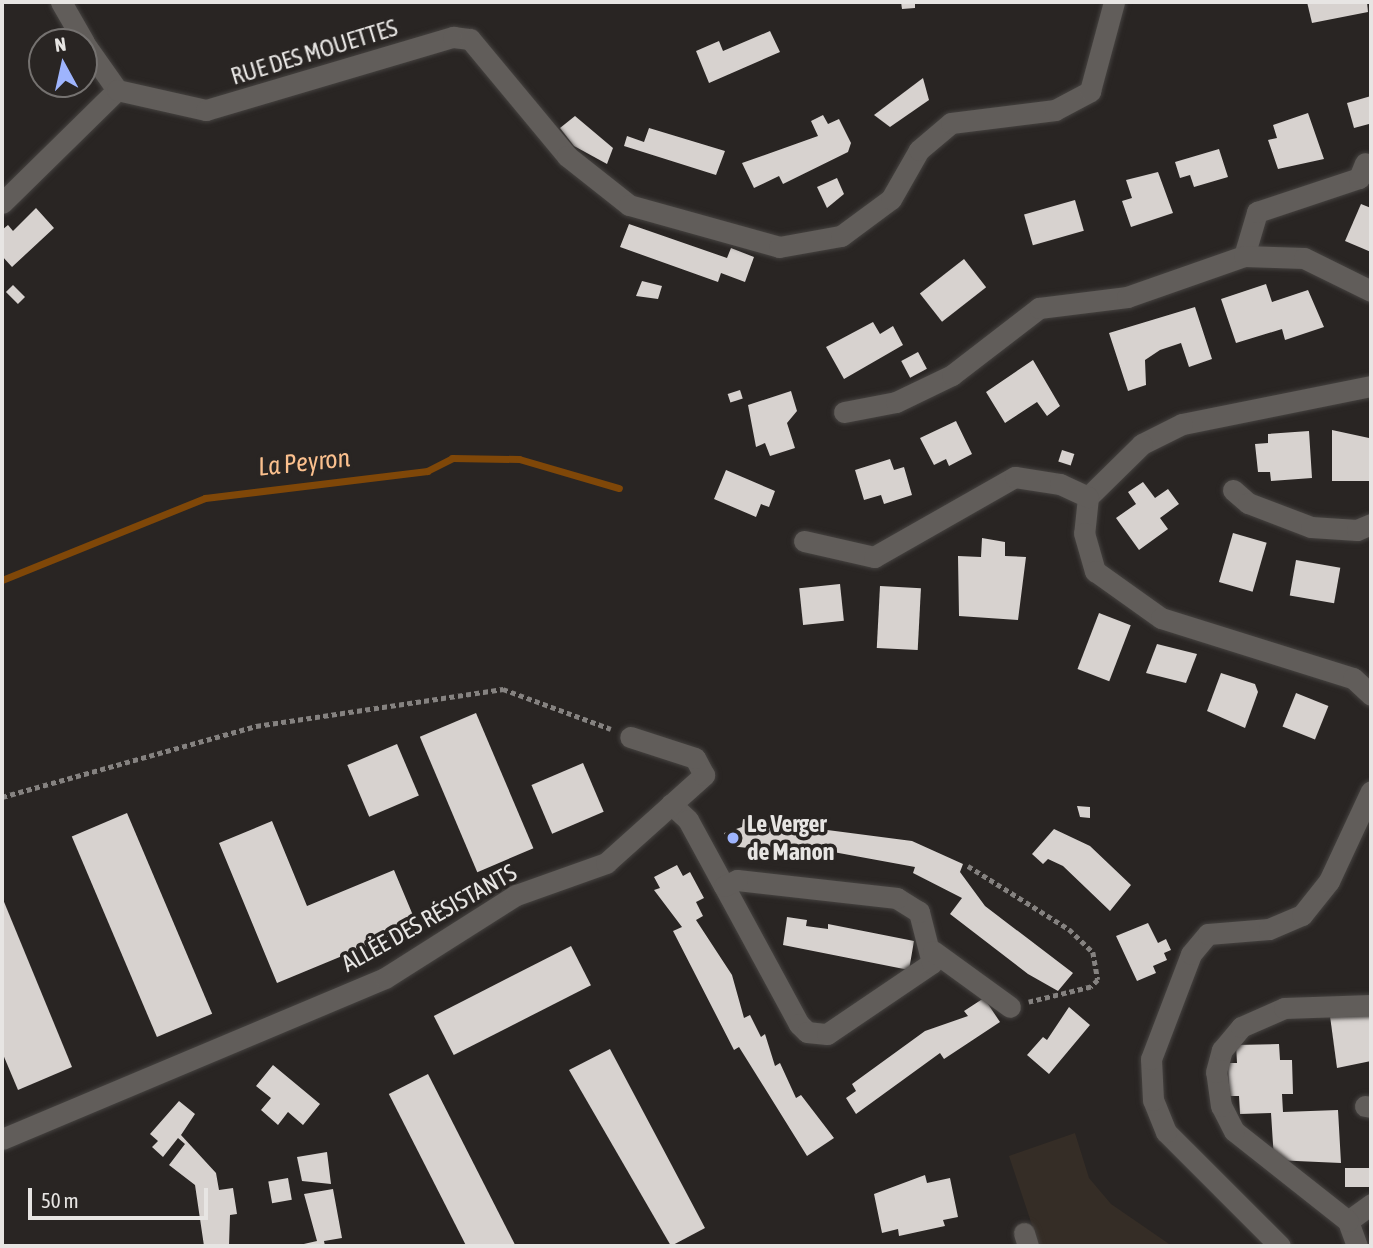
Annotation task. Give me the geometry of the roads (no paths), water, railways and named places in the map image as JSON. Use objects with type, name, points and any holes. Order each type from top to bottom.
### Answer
[{"type":"street","points":[[61,2],[76,28]]},
{"type":"street","name":"RUE DES MOUETTES","points":[[117,90],[206,110],[453,37],[470,39],[567,156],[629,205],[779,247],[841,236],[891,199],[919,150],[951,123],[1055,110],[1090,90],[1114,2]]},
{"type":"street","points":[[2,203],[117,90],[98,62]]},
{"type":"street","points":[[1244,256],[1257,212],[1365,172]]},
{"type":"street","points":[[844,412],[896,401],[952,375],[1040,308],[1127,297],[1244,256],[1304,258],[1371,290]]},
{"type":"street","points":[[1371,387],[1182,424],[1142,444],[1088,497],[1084,533],[1096,570],[1161,618],[1353,678],[1371,695]]},
{"type":"street","points":[[804,541],[874,557],[1015,477],[1060,484],[1088,497]]},
{"type":"street","points":[[1233,490],[1248,503],[1311,527],[1357,530],[1371,524]]},
{"type":"street","name":"ALLÉE DES RÉSISTANTS","points":[[2,1139],[385,978],[516,895],[606,863],[704,775],[695,758],[630,737]]},
{"type":"street","points":[[1280,1246],[1166,1132],[1153,1100],[1151,1059],[1191,954],[1208,934],[1269,929],[1302,915],[1329,881],[1371,791]]},
{"type":"street","points":[[671,804],[688,820],[799,1024],[817,1037],[928,972],[933,951],[919,912],[897,898],[737,880],[724,886]]},
{"type":"street","points":[[933,951],[1010,1007]]},
{"type":"street","points":[[1357,1246],[1348,1221],[1234,1131],[1221,1106],[1216,1072],[1223,1050],[1241,1027],[1283,1008],[1371,1005]]},
{"type":"street","points":[[1348,1221],[1371,1204]]},
{"type":"waterway","name":"La Peyron","points":[[2,580],[205,498],[427,471],[452,458],[519,459],[619,488]]},
{"type":"place","name":"Le Verger de Manon","points":[[733,838]]}]
